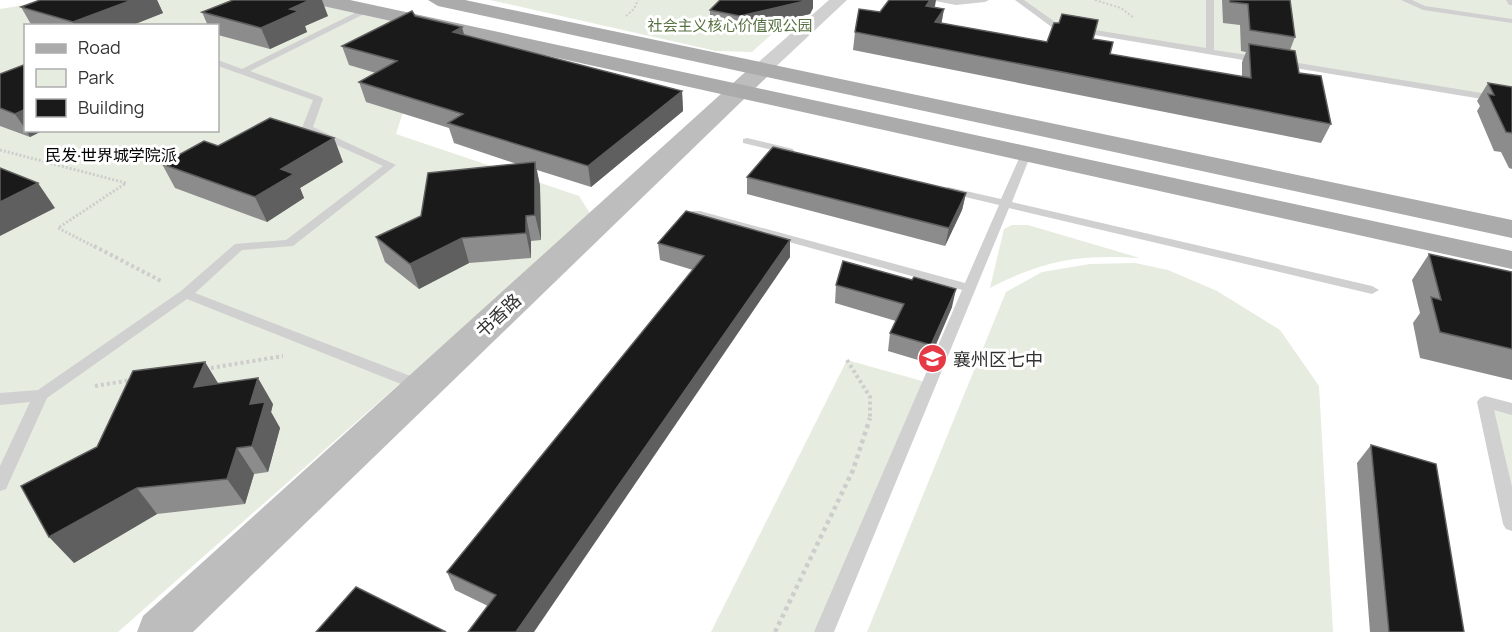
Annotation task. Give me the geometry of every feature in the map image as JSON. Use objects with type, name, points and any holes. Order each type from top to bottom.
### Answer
[{"type":"main road","points":[[323,0],[750,80],[1512,229]]},
{"type":"main road","points":[[438,0],[1026,153],[1512,260]]},
{"type":"street","name":"书香路","points":[[160,632],[750,80],[839,0]]},
{"type":"lane","points":[[934,0],[956,3],[985,0]]},
{"type":"lane","points":[[1019,0],[1056,26],[1512,101]]},
{"type":"lane","points":[[1209,51],[1210,0]]},
{"type":"lane","points":[[1405,0],[1423,8],[1512,21]]},
{"type":"lane","points":[[242,72],[368,10]]},
{"type":"lane","points":[[0,399],[41,395],[186,294],[239,247],[289,243],[391,165],[307,128],[318,99],[219,63]]},
{"type":"lane","points":[[747,141],[803,155]]},
{"type":"lane","points":[[824,632],[1026,153]]},
{"type":"lane","points":[[938,188],[1372,290]]},
{"type":"lane","points":[[696,213],[969,288]]},
{"type":"lane","points":[[186,294],[422,386]]},
{"type":"lane","points":[[0,484],[41,395]]},
{"type":"lane","points":[[1512,409],[1485,402],[1512,524]]},
{"type":"path","points":[[0,150],[126,183],[58,228],[186,294]]},
{"type":"path","points":[[202,369],[328,349]]},
{"type":"path","points":[[775,632],[853,470],[872,413],[870,397],[847,360]]},
{"type":"path","points":[[41,395],[144,378]]},
{"type":"green space","points":[[53,0],[299,0],[513,49],[402,115],[396,134],[579,196],[591,215],[118,632],[0,632],[0,9]]},
{"type":"green space","name":"社会主义核心价值观公园","points":[[490,0],[809,0],[752,52],[716,51]]},
{"type":"green space","points":[[1019,0],[1512,0],[1512,101],[1056,26]]},
{"type":"green space","points":[[1012,225],[1028,225],[1140,258],[1098,257],[1062,261],[1028,271],[990,288],[1004,229]]},
{"type":"green space","points":[[1135,263],[1168,270],[1217,291],[1280,330],[1319,386],[1333,632],[867,632],[1006,292],[1042,272],[1090,264]]},
{"type":"green space","points":[[847,360],[929,383],[824,632],[711,632]]},
{"type":"green space","points":[[1485,402],[1512,409],[1512,524]]},
{"type":"building","points":[[40,0],[132,0],[73,22],[21,7]]},
{"type":"building","points":[[233,0],[310,0],[290,9],[299,11],[261,28],[202,12]]},
{"type":"building","points":[[720,0],[809,0],[740,16],[710,10]]},
{"type":"building","points":[[889,0],[930,0],[926,6],[944,9],[935,22],[1047,42],[1054,23],[1059,23],[1062,14],[1098,20],[1093,39],[1113,42],[1110,54],[1251,78],[1249,44],[1295,51],[1299,73],[1321,76],[1331,124],[855,32],[859,9],[880,12]]},
{"type":"building","points":[[1230,0],[1290,0],[1295,37],[1250,30],[1248,4],[1230,2]]},
{"type":"building","points":[[412,11],[415,16],[462,27],[453,32],[682,91],[588,166],[448,123],[463,114],[359,82],[397,61],[342,46]]},
{"type":"building","points":[[24,65],[24,110],[15,114],[0,108],[0,74]]},
{"type":"building","points":[[1488,83],[1512,87],[1512,133],[1506,132],[1488,94],[1494,95]]},
{"type":"building","points":[[270,118],[334,138],[281,169],[294,174],[255,197],[162,164],[204,141],[218,146]]},
{"type":"building","points":[[773,147],[966,193],[949,228],[747,177]]},
{"type":"building","points":[[535,162],[535,215],[526,216],[526,233],[462,238],[410,264],[376,237],[421,216],[428,173]]},
{"type":"building","points":[[0,168],[38,183],[0,202]]},
{"type":"building","points":[[686,211],[790,240],[516,632],[468,632],[496,595],[447,572],[704,256],[658,243]]},
{"type":"building","points":[[1429,254],[1512,272],[1512,349],[1440,332],[1431,297],[1441,300]]},
{"type":"building","points":[[843,261],[912,280],[914,277],[956,289],[931,345],[890,333],[904,304],[836,285]]},
{"type":"building","points":[[205,362],[194,387],[258,378],[250,404],[265,402],[252,446],[237,448],[227,479],[137,488],[49,537],[21,486],[97,447],[133,371]]},
{"type":"building","points":[[1371,445],[1436,464],[1464,632],[1389,632]]},
{"type":"building","points":[[356,587],[446,632],[316,632]]},
{"type":"place","name":"襄州区七中","points":[[932,359]]},
{"type":"district","name":"民发·世界城学院派","points":[[111,155]]}]
